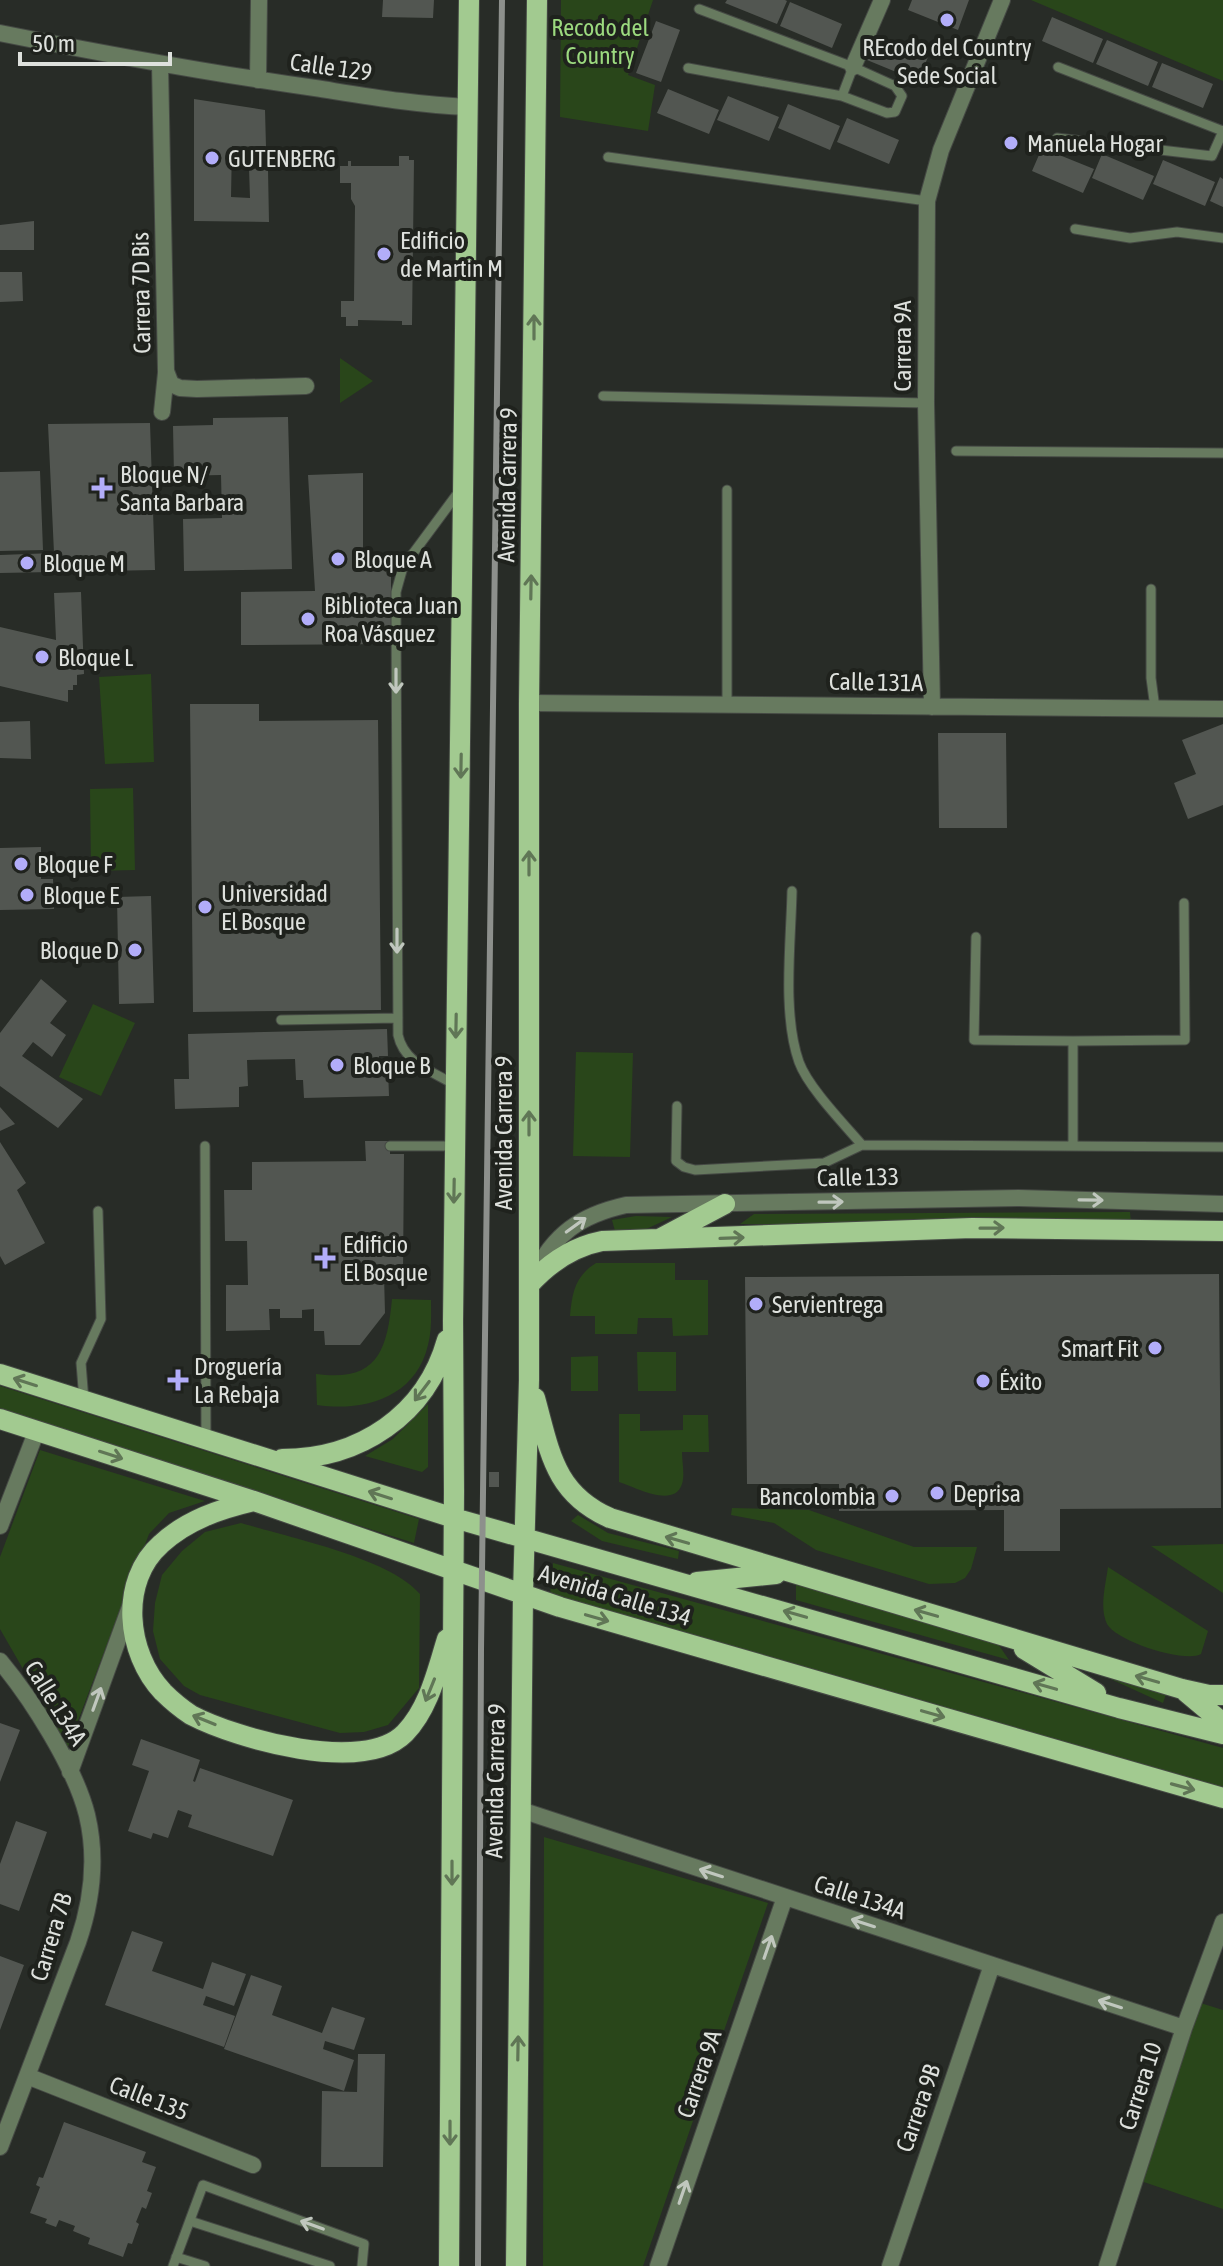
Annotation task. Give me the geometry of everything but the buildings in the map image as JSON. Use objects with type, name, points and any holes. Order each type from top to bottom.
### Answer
[{"type":"main road","name":"Avenida Carrera 9","points":[[446,2261],[454,1571],[455,1085],[469,0]]},
{"type":"main road","name":"Avenida Carrera 9","points":[[516,2266],[523,1594],[529,1380],[529,703],[537,0]]},
{"type":"main road","points":[[657,1239],[725,1204]]},
{"type":"main road","points":[[529,1285],[546,1268],[587,1244],[972,1228],[1223,1231]]},
{"type":"main road","points":[[268,1459],[332,1452],[378,1434],[403,1415],[423,1392],[440,1365],[453,1321]]},
{"type":"main road","name":"Avenida Calle 134","points":[[0,1374],[454,1518],[1119,1708],[1223,1734]]},
{"type":"main road","points":[[529,1380],[553,1464],[561,1479],[595,1511],[630,1526],[1182,1689],[1223,1695]]},
{"type":"main road","name":"Avenida Calle 134","points":[[0,1419],[254,1501],[523,1594],[1223,1798]]},
{"type":"main road","points":[[254,1501],[202,1517],[160,1544],[148,1559],[132,1602],[133,1637],[142,1660],[162,1690],[189,1714],[251,1737],[316,1752],[355,1754],[389,1744],[404,1734],[426,1699],[453,1616]]},
{"type":"main road","points":[[684,1583],[788,1572]]},
{"type":"main road","points":[[1001,1635],[1119,1708]]},
{"type":"main road","points":[[1182,1689],[1223,1723]]},
{"type":"street","points":[[258,80],[259,0]]},
{"type":"street","points":[[853,67],[882,0]]},
{"type":"street","name":"Carrera 9A","points":[[932,707],[926,403],[927,201],[941,150],[1002,0]]},
{"type":"street","name":"Calle 129","points":[[0,33],[258,80],[422,104],[468,107]]},
{"type":"street","name":"Carrera 7D Bis","points":[[160,64],[166,371],[171,384],[180,388],[306,386]]},
{"type":"street","points":[[162,412],[166,371]]},
{"type":"street","name":"Calle 131A","points":[[529,703],[1223,709]]},
{"type":"street","name":"Calle 133","points":[[529,1285],[540,1261],[557,1239],[589,1215],[626,1205],[1019,1198],[1223,1204]]},
{"type":"street","points":[[0,1526],[37,1430]]},
{"type":"street","points":[[70,1772],[132,1602]]},
{"type":"street","name":"Calle 134A","points":[[0,1661],[20,1684],[70,1772]]},
{"type":"street","name":"Carrera 7B","points":[[0,2147],[88,1912],[93,1870],[87,1815],[70,1772]]},
{"type":"street","name":"Calle 134A","points":[[521,1810],[1184,2028]]},
{"type":"street","name":"Carrera 9A","points":[[658,2266],[785,1897]]},
{"type":"street","name":"Carrera 10","points":[[1107,2266],[1184,2028],[1223,1922]]},
{"type":"street","name":"Carrera 9B","points":[[890,2266],[992,1965]]},
{"type":"street","name":"Calle 135","points":[[27,2076],[253,2165]]},
{"type":"lane","points":[[688,68],[842,96],[887,113],[895,112],[902,96],[895,86],[853,67],[699,9]]},
{"type":"lane","points":[[842,96],[853,67]]},
{"type":"lane","points":[[1058,67],[1223,131],[1212,156]]},
{"type":"lane","points":[[1057,138],[1212,156],[1223,160]]},
{"type":"lane","points":[[608,157],[927,201]]},
{"type":"lane","points":[[1075,229],[1130,238],[1177,232],[1223,238]]},
{"type":"lane","points":[[603,396],[926,403]]},
{"type":"lane","points":[[956,451],[1223,453]]},
{"type":"lane","points":[[455,1085],[407,1058],[401,1049],[398,1018],[396,592],[409,557],[464,484]]},
{"type":"lane","points":[[727,490],[727,705]]},
{"type":"lane","points":[[1151,589],[1151,678],[1155,708]]},
{"type":"lane","points":[[792,891],[790,1025],[799,1065],[862,1145]]},
{"type":"lane","points":[[976,937],[974,1040],[1185,1040],[1184,903]]},
{"type":"lane","points":[[281,1020],[398,1018]]},
{"type":"lane","points":[[1073,1041],[1073,1146]]},
{"type":"lane","points":[[677,1106],[676,1161],[695,1170],[824,1163],[862,1145],[1223,1147]]},
{"type":"lane","points":[[205,1146],[206,1439]]},
{"type":"lane","points":[[390,1146],[455,1146]]},
{"type":"lane","points":[[84,1401],[81,1363],[101,1319],[98,1211]]},
{"type":"lane","points":[[205,2266],[174,2261],[203,2185],[364,2244],[362,2266]]},
{"type":"lane","points":[[190,2221],[330,2266]]},
{"type":"green space","name":"Recodo del Country","points":[[561,0],[653,0],[628,75],[655,85],[648,131],[560,117]]},
{"type":"green space","points":[[1031,0],[1223,0],[1223,81]]},
{"type":"green space","points":[[340,358],[373,381],[340,403]]},
{"type":"green space","points":[[151,674],[154,762],[105,764],[99,677]]},
{"type":"green space","points":[[133,788],[135,870],[91,871],[90,789]]},
{"type":"green space","points":[[93,1004],[135,1023],[101,1096],[59,1077]]},
{"type":"green space","points":[[576,1052],[633,1053],[630,1157],[573,1156]]},
{"type":"green space","points":[[1130,1212],[1131,1223],[740,1224],[754,1214]]},
{"type":"green space","points":[[636,1216],[672,1217],[642,1231],[615,1231],[612,1220]]},
{"type":"green space","points":[[596,1263],[675,1263],[675,1280],[708,1280],[708,1335],[673,1336],[672,1318],[638,1318],[637,1334],[595,1334],[595,1316],[570,1316],[576,1286],[583,1274]]},
{"type":"green space","points":[[392,1299],[431,1300],[431,1328],[422,1363],[400,1389],[386,1397],[353,1406],[317,1405],[316,1374],[352,1373],[375,1360],[386,1335]]},
{"type":"green space","points":[[637,1352],[676,1352],[676,1391],[638,1391]]},
{"type":"green space","points":[[598,1356],[598,1391],[571,1391],[571,1357]]},
{"type":"green space","points":[[0,1386],[419,1519],[414,1543],[0,1412]]},
{"type":"green space","points":[[428,1404],[428,1467],[422,1472],[365,1456],[393,1439]]},
{"type":"green space","points":[[619,1414],[640,1414],[640,1431],[683,1430],[683,1415],[708,1415],[709,1452],[682,1452],[682,1484],[671,1495],[654,1494],[619,1482]]},
{"type":"green space","points":[[40,1450],[205,1501],[169,1513],[149,1534],[68,1747],[0,1629],[0,1557]]},
{"type":"green space","points":[[732,1508],[809,1510],[914,1547],[977,1547],[965,1578],[955,1583],[929,1584],[816,1550],[774,1523],[731,1515]]},
{"type":"green space","points":[[578,1515],[608,1533],[679,1551],[678,1559],[602,1541],[571,1521]]},
{"type":"green space","points":[[241,1523],[362,1559],[406,1581],[420,1594],[419,1688],[388,1725],[364,1732],[340,1733],[200,1695],[184,1686],[160,1659],[153,1631],[155,1603],[162,1575],[182,1551],[205,1532]]},
{"type":"green space","points":[[1223,1544],[1223,1593],[1151,1546]]},
{"type":"green space","points":[[553,1563],[1223,1748],[1223,1789],[550,1595]]},
{"type":"green space","points":[[1108,1567],[1208,1631],[1201,1654],[1181,1656],[1167,1653],[1137,1644],[1113,1631],[1107,1624],[1104,1611]]},
{"type":"green space","points":[[796,1582],[996,1641],[1009,1660],[796,1600]]},
{"type":"green space","points":[[1091,1670],[1167,1691],[1163,1703]]},
{"type":"green space","points":[[544,1837],[768,1903],[643,2266],[543,2266]]},
{"type":"green space","points":[[1194,2001],[1223,2010],[1223,2209],[1135,2179]]},
{"type":"railway","points":[[478,2266],[481,1650],[502,0]]},
{"type":"place","name":"REcodo del Country Sede Social","points":[[947,20]]},
{"type":"place","name":"Manuela Hogar","points":[[1011,143]]},
{"type":"place","name":"GUTENBERG","points":[[212,158]]},
{"type":"place","name":"Edificio de Martin M","points":[[384,254]]},
{"type":"place","name":"Bloque N/ Santa Barbara","points":[[102,488]]},
{"type":"place","name":"Bloque A","points":[[338,559]]},
{"type":"place","name":"Bloque M","points":[[27,563]]},
{"type":"place","name":"Biblioteca Juan Roa Vásquez","points":[[308,619]]},
{"type":"place","name":"Bloque L","points":[[42,657]]},
{"type":"place","name":"Bloque F","points":[[21,864]]},
{"type":"place","name":"Bloque E","points":[[27,895]]},
{"type":"place","name":"Universidad El Bosque","points":[[205,907]]},
{"type":"place","name":"Bloque D","points":[[135,950]]},
{"type":"place","name":"Bloque B","points":[[337,1065]]},
{"type":"place","name":"Edificio El Bosque","points":[[325,1258]]},
{"type":"place","name":"Servientrega","points":[[756,1304]]},
{"type":"place","name":"Smart Fit","points":[[1155,1348]]},
{"type":"place","name":"Droguería La Rebaja","points":[[178,1380]]},
{"type":"place","name":"Éxito","points":[[983,1381]]},
{"type":"place","name":"Deprisa","points":[[937,1493]]},
{"type":"place","name":"Bancolombia","points":[[892,1496]]}]
